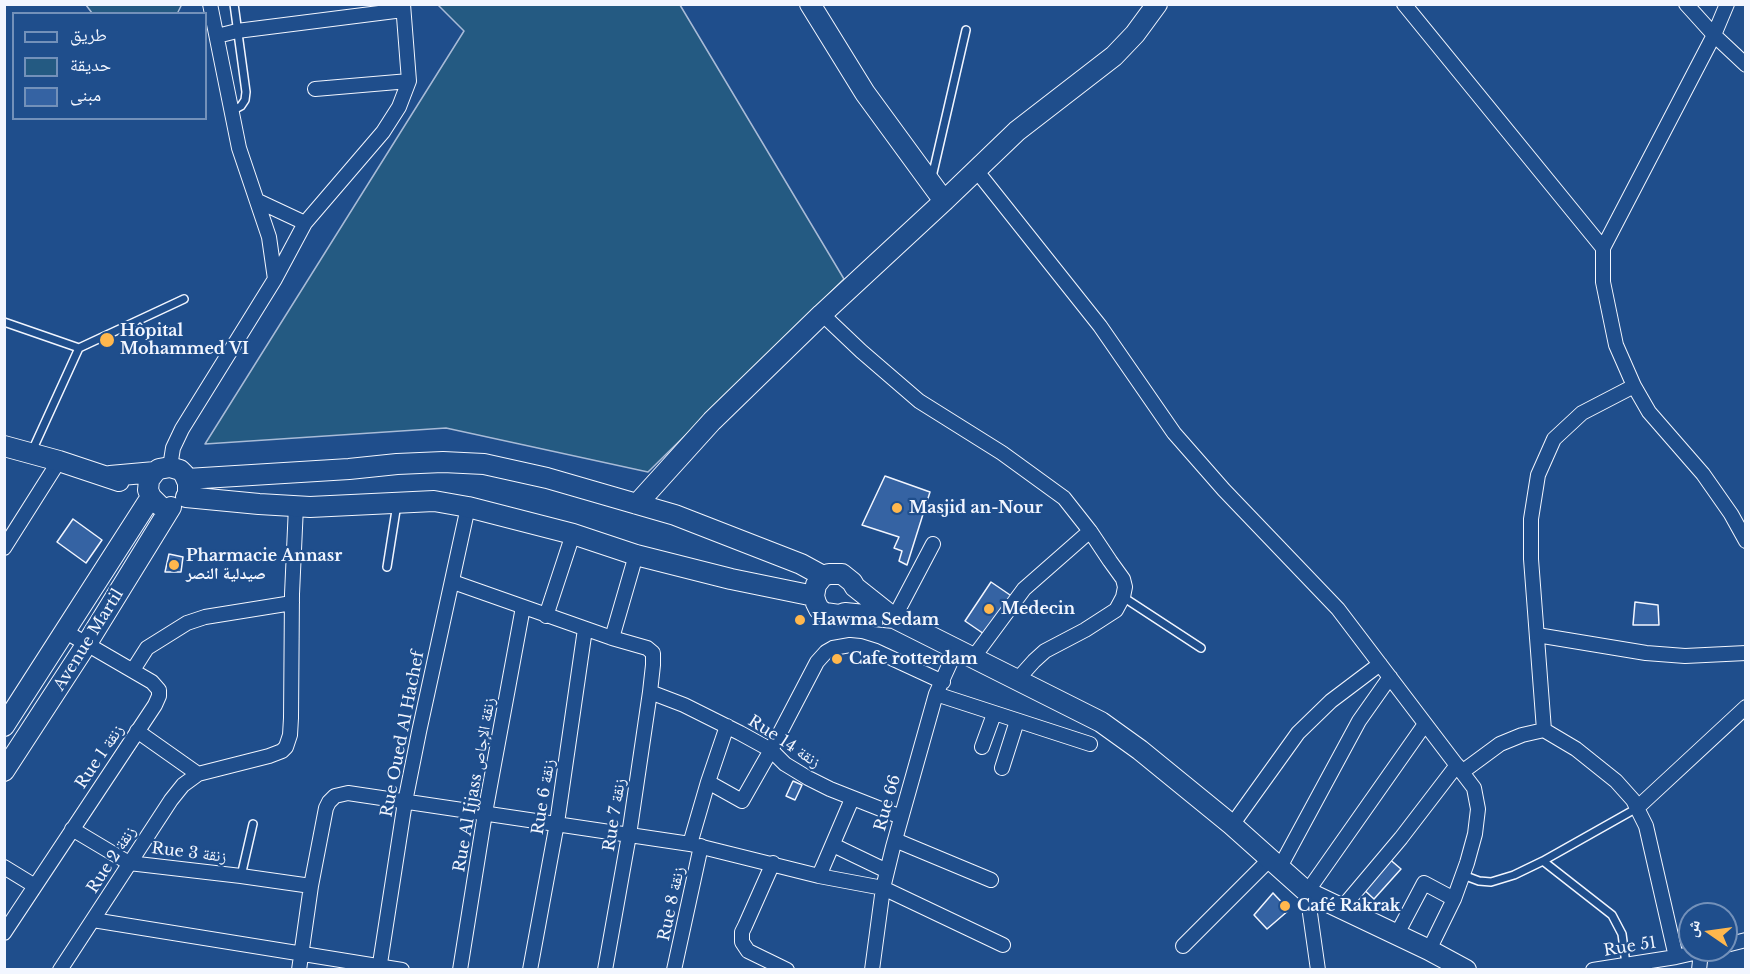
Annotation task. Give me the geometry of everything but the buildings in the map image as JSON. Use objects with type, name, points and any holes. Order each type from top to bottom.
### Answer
[{"type":"street","points":[[210,4],[239,148],[269,237],[275,279]]},
{"type":"street","points":[[810,4],[865,93],[944,201]]},
{"type":"street","points":[[637,504],[712,421],[822,314],[1017,131],[1114,56],[1135,34],[1157,4]]},
{"type":"street","points":[[1404,4],[1603,248]]},
{"type":"street","points":[[1686,4],[1746,65]]},
{"type":"street","points":[[1727,4],[1714,35],[1603,248],[1603,282],[1616,345],[1634,386],[1649,412],[1741,520],[1746,541]]},
{"type":"street","points":[[150,496],[148,485],[151,476],[162,469],[182,429],[275,279],[305,223],[383,132],[399,107],[409,81],[403,7],[217,36]]},
{"type":"street","points":[[315,89],[409,81]]},
{"type":"street","points":[[976,170],[1100,326],[1180,441],[1338,609],[1474,788],[1478,809],[1475,834],[1454,899],[1429,950]]},
{"type":"street","points":[[258,201],[305,223]]},
{"type":"street","points":[[822,314],[919,401],[1002,453],[1064,498],[1124,579],[1123,597],[1116,610],[1045,651],[1017,680]]},
{"type":"street","points":[[1544,730],[1532,559],[1532,519],[1538,475],[1554,439],[1582,413],[1634,386]]},
{"type":"street","points":[[4,446],[110,476],[150,496],[159,505],[181,494],[349,469],[397,464],[465,462],[501,467],[675,515],[801,564],[823,576]]},
{"type":"street","points":[[4,548],[59,461]]},
{"type":"street","points":[[110,476],[162,469],[180,470],[181,494]]},
{"type":"street","points":[[181,494],[259,504],[310,507],[434,501],[468,507],[573,534],[636,555],[731,579],[814,596]]},
{"type":"street","name":"Avenue Martil","points":[[4,771],[181,494]]},
{"type":"street","name":"Avenue Martil","points":[[4,726],[66,632],[150,496]]},
{"type":"street","points":[[137,731],[198,774],[269,756],[286,747],[290,735],[291,718],[291,603],[296,506]]},
{"type":"street","name":"Rue Oued Al Hachef","points":[[379,968],[405,802],[468,507]]},
{"type":"street","name":"Rue 66","points":[[872,969],[887,871],[939,688],[964,654],[1024,589],[1090,531]]},
{"type":"street","points":[[546,616],[573,534]]},
{"type":"street","points":[[894,618],[933,544]]},
{"type":"street","points":[[453,582],[612,638],[636,555]]},
{"type":"street","points":[[855,587],[855,599],[845,613],[839,615],[825,613],[819,609],[814,596],[816,585],[823,576],[842,574],[894,618],[1101,722],[1140,750],[1232,825],[1307,892],[1466,969]]},
{"type":"street","points":[[133,670],[147,648],[187,623],[205,617],[291,603]]},
{"type":"street","name":"Rue Al Ijjass زنقة الإجاص","points":[[460,969],[523,607]]},
{"type":"street","points":[[845,613],[894,618]]},
{"type":"street","name":"Rue 6 زنقة","points":[[530,969],[557,823],[585,629]]},
{"type":"street","name":"Rue 1 زنقة","points":[[4,933],[155,705],[159,694],[152,682],[66,632]]},
{"type":"street","points":[[1537,635],[1646,653],[1685,656],[1746,653]]},
{"type":"street","name":"Rue 7 زنقة","points":[[605,969],[629,835],[653,664],[653,656],[649,648],[612,638]]},
{"type":"street","points":[[708,782],[742,801],[817,662],[832,648],[850,645],[876,651],[939,688],[994,714],[1090,744]]},
{"type":"street","points":[[1232,825],[1298,733],[1331,701],[1380,664]]},
{"type":"street","points":[[1183,946],[1275,863],[1359,721],[1390,677]]},
{"type":"street","name":"Rue 14 زنقة","points":[[650,692],[684,705],[727,726],[771,750],[785,764],[808,778],[852,799],[902,817]]},
{"type":"street","points":[[1637,808],[1746,707]]},
{"type":"street","points":[[982,747],[994,714]]},
{"type":"street","points":[[1002,768],[1017,721]]},
{"type":"street","points":[[1318,969],[1307,892],[1425,723]]},
{"type":"street","name":"Rue 8 زنقة","points":[[674,969],[696,845],[697,819],[727,726]]},
{"type":"street","points":[[1342,908],[1459,769],[1500,744],[1522,735],[1544,730],[1576,749],[1616,781],[1633,800],[1646,826],[1676,957]]},
{"type":"street","name":"Rue 2 زنقة","points":[[60,969],[179,790],[198,774]]},
{"type":"street","points":[[300,969],[311,886],[326,808],[331,799],[342,793],[696,845],[819,876],[883,888],[1003,945]]},
{"type":"street","points":[[819,876],[852,799]]},
{"type":"street","name":"Rue 3 زنقة","points":[[72,829],[129,863],[311,886]]},
{"type":"street","points":[[895,840],[991,880]]},
{"type":"street","points":[[833,844],[887,871]]},
{"type":"street","points":[[772,863],[744,926],[742,942],[748,951],[786,969]]},
{"type":"street","points":[[4,867],[35,886]]},
{"type":"street","points":[[1397,934],[1424,883],[1454,899]]},
{"type":"street","points":[[93,920],[379,968],[402,969]]},
{"type":"street","name":"Rue 51","points":[[1593,969],[1676,957]]},
{"type":"lane","points":[[232,111],[241,106],[246,92],[234,4]]},
{"type":"lane","points":[[931,182],[966,30]]},
{"type":"lane","points":[[31,453],[79,348],[184,299]]},
{"type":"lane","points":[[4,322],[79,348]]},
{"type":"lane","points":[[387,567],[398,502]]},
{"type":"lane","points":[[1123,597],[1201,648]]},
{"type":"lane","points":[[1462,875],[1479,881],[1491,882],[1514,875],[1544,861],[1637,808]]},
{"type":"lane","points":[[241,876],[253,824]]},
{"type":"lane","points":[[1544,861],[1612,915],[1622,934],[1626,964]]},
{"type":"green space","points":[[179,4],[181,6],[178,12],[91,12],[86,5]]},
{"type":"green space","points":[[438,5],[680,5],[844,279],[648,472],[446,428],[205,444],[464,31]]},
{"type":"place","name":"Hôpital Mohammed VI","points":[[107,340]]},
{"type":"place","name":"Masjid an-Nour","points":[[897,508]]},
{"type":"place","name":"Pharmacie Annasr صيدلية النصر","points":[[174,565]]},
{"type":"place","name":"Medecin","points":[[989,609]]},
{"type":"place","name":"Hawma Sedam","points":[[800,620]]},
{"type":"place","name":"Cafe rotterdam","points":[[837,659]]},
{"type":"place","name":"Café Rakrak","points":[[1285,906]]}]
